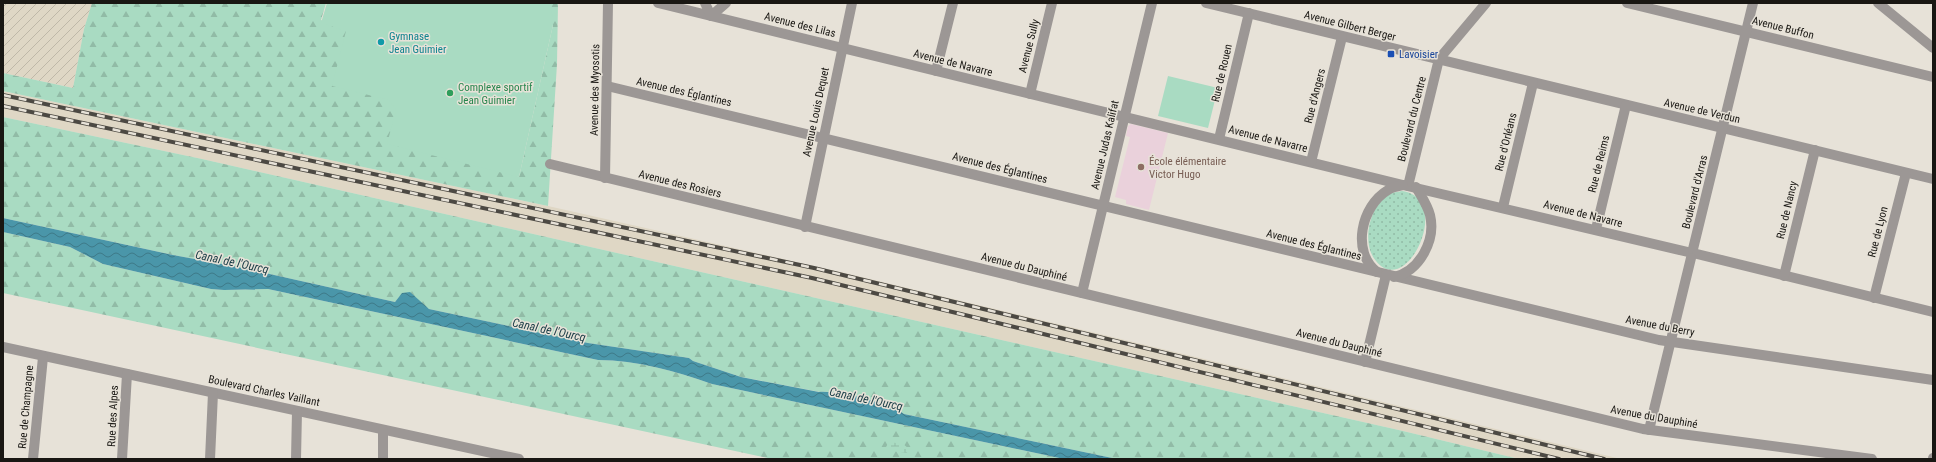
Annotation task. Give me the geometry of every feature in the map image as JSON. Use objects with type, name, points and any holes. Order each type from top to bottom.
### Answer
[{"type":"street","name":"Avenue des Myosotis","points":[[605,178],[608,3]]},
{"type":"street","name":"Avenue des Lilas","points":[[658,3],[843,48]]},
{"type":"street","points":[[705,3],[711,16],[726,3]]},
{"type":"street","name":"Avenue Louis Dequet","points":[[805,227],[852,3]]},
{"type":"street","points":[[936,71],[953,3]]},
{"type":"street","name":"Avenue Sully","points":[[1030,94],[1052,3]]},
{"type":"street","name":"Avenue Judas Kalifat","points":[[1082,293],[1152,3]]},
{"type":"street","name":"Avenue Gilbert Berger","points":[[1206,3],[1466,66]]},
{"type":"street","points":[[1439,59],[1486,3]]},
{"type":"street","name":"Avenue Buffon","points":[[1627,3],[1933,77]]},
{"type":"street","name":"Boulevard d'Arras","points":[[1649,430],[1753,3]]},
{"type":"street","points":[[1878,3],[1933,48]]},
{"type":"street","name":"Rue de Rouen","points":[[1219,139],[1249,13]]},
{"type":"street","name":"Rue d'Angers","points":[[1311,162],[1342,37]]},
{"type":"street","name":"Avenue de Navarre","points":[[843,48],[1409,186],[1596,229],[1933,312]]},
{"type":"street","name":"Boulevard du Centre","points":[[1409,186],[1439,59]]},
{"type":"street","name":"Avenue de Verdun","points":[[1466,66],[1933,179]]},
{"type":"street","name":"Rue d'Orléans","points":[[1502,207],[1533,83]]},
{"type":"street","name":"Avenue des Églantines","points":[[607,86],[823,137],[1386,275]]},
{"type":"street","name":"Rue de Reims","points":[[1596,229],[1626,105]]},
{"type":"street","name":"Rue de Nancy","points":[[1784,276],[1815,150]]},
{"type":"street","name":"Avenue des Rosiers","points":[[550,164],[805,227]]},
{"type":"street","name":"Rue de Lyon","points":[[1874,298],[1906,172]]},
{"type":"street","points":[[1409,186],[1425,201],[1430,217],[1428,245],[1421,259],[1408,272],[1386,275],[1370,266],[1366,259],[1363,247],[1362,228],[1373,203],[1388,190],[1409,186]]},
{"type":"street","name":"Avenue du Dauphiné","points":[[805,227],[1649,430],[1872,459]]},
{"type":"street","points":[[1365,362],[1386,275]]},
{"type":"street","name":"Avenue du Berry","points":[[1386,275],[1671,342],[1933,380]]},
{"type":"street","name":"Boulevard Charles Vaillant","points":[[3,348],[502,457],[519,459]]},
{"type":"street","name":"Rue de Champagne","points":[[33,459],[42,357]]},
{"type":"street","name":"Rue des Alpes","points":[[122,459],[127,374]]},
{"type":"street","points":[[210,459],[213,393]]},
{"type":"street","points":[[296,459],[297,411]]},
{"type":"street","points":[[383,430],[383,459]]},
{"type":"shaded area","points":[[3,3],[92,3],[84,29],[73,88],[3,73]]},
{"type":"shaded area","points":[[3,91],[548,206],[849,274],[1621,459],[1519,459],[1403,431],[202,159],[3,117]]},
{"type":"shaded area","name":"École élémentaire Victor Hugo","points":[[1131,124],[1168,133],[1149,210],[1126,204],[1126,200],[1115,197],[1130,137],[1126,136],[1128,126]]},
{"type":"green space","points":[[92,3],[326,3],[321,20],[350,28],[361,82],[519,177],[553,25],[494,3],[558,3],[557,64],[548,206],[3,91],[3,73],[73,88],[84,29]]},
{"type":"green space","name":"Complexe sportif Jean Guimier","points":[[327,3],[551,3],[553,25],[519,177],[387,144],[396,110],[389,100],[332,86],[346,31],[321,23]]},
{"type":"green space","points":[[1168,76],[1218,88],[1208,128],[1158,116]]},
{"type":"green space","points":[[3,117],[202,159],[1403,431],[1519,459],[1117,459],[904,414],[888,406],[851,395],[820,392],[741,377],[693,361],[689,358],[588,343],[429,309],[400,296],[395,302],[238,267],[173,255],[3,218]]},
{"type":"green space","points":[[1402,191],[1417,198],[1424,210],[1425,227],[1420,243],[1412,258],[1400,268],[1388,269],[1376,261],[1371,254],[1368,236],[1369,226],[1376,208],[1381,201],[1390,194]]},
{"type":"green space","points":[[3,232],[70,247],[103,264],[211,289],[268,289],[598,360],[613,360],[656,367],[712,384],[1064,459],[772,459],[3,293]]},
{"type":"green space","points":[[889,442],[903,444],[908,448],[907,453],[893,451],[886,447]]},
{"type":"water","name":"Canal de l'Ourcq","points":[[3,218],[173,255],[238,267],[395,302],[402,293],[410,292],[429,309],[588,343],[689,358],[693,361],[741,377],[819,392],[850,395],[888,406],[904,414],[1117,459],[1064,459],[712,384],[656,367],[613,360],[598,360],[268,289],[211,289],[103,264],[70,247],[3,232]]},
{"type":"railway","points":[[3,95],[814,268],[1604,459]]},
{"type":"railway","points":[[3,106],[812,278],[1559,459]]},
{"type":"place","name":"Gymnase Jean Guimier","points":[[381,42]]},
{"type":"place","name":"Lavoisier","points":[[1391,54]]},
{"type":"place","name":"Complexe sportif Jean Guimier","points":[[450,93]]},
{"type":"place","name":"École élémentaire Victor Hugo","points":[[1141,167]]}]
